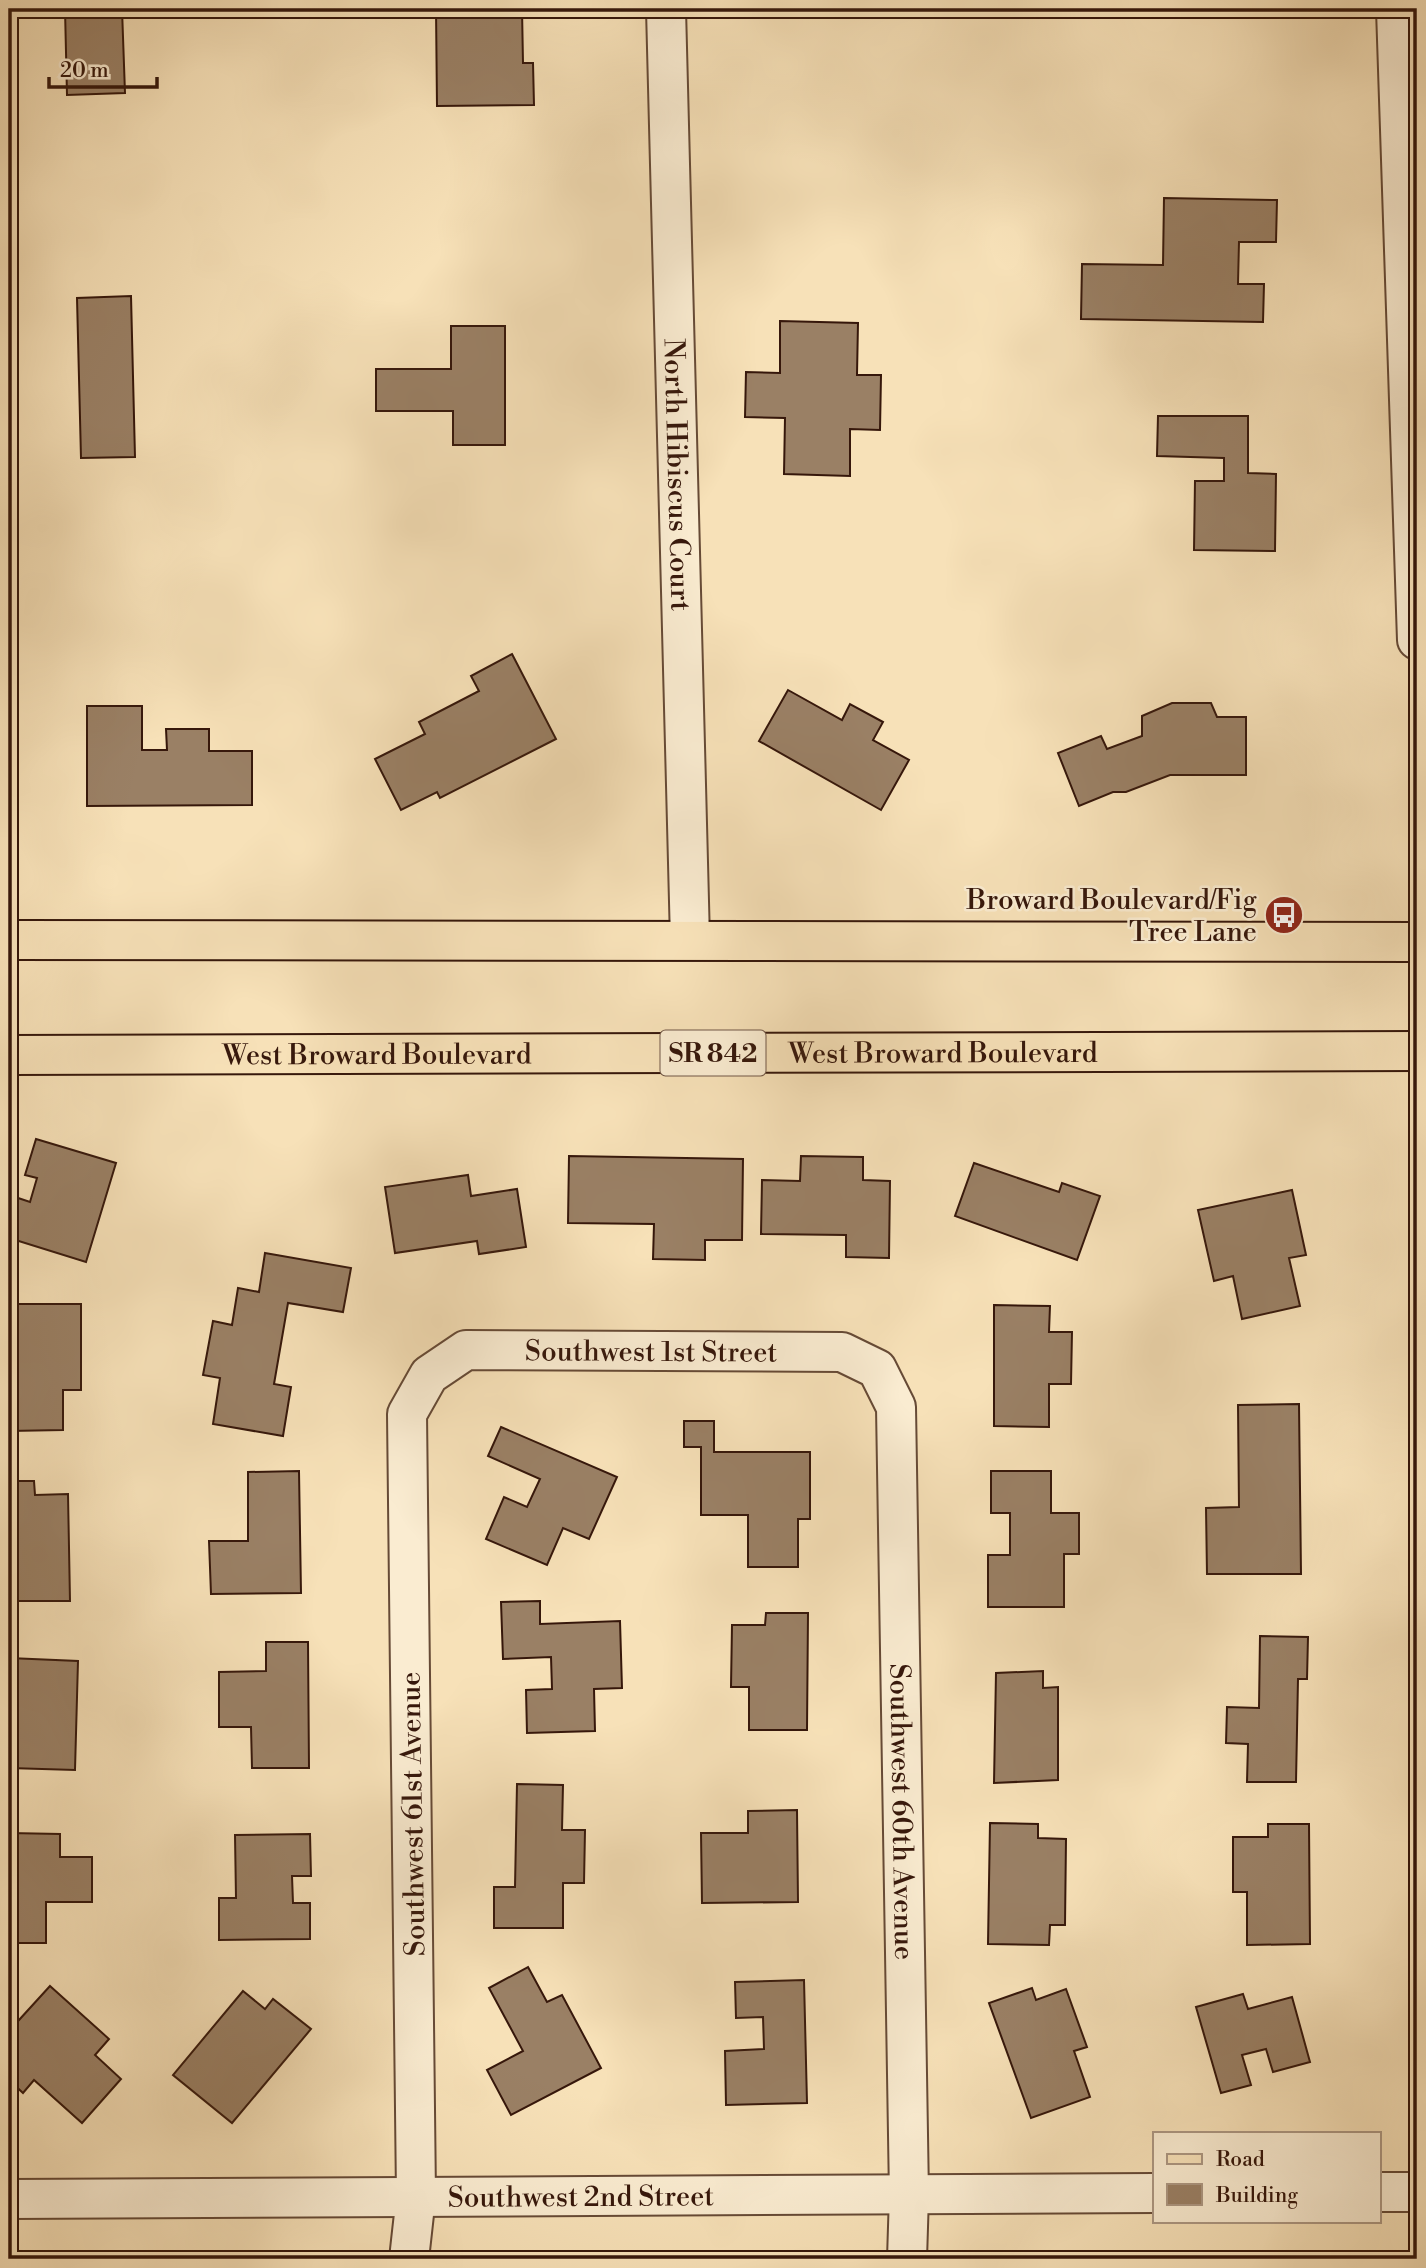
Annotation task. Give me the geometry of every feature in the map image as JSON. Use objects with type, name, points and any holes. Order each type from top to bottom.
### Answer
[{"type":"main road","points":[[9,940],[1417,942]]},
{"type":"main road","name":"West Broward Boulevard","points":[[9,1055],[1417,1051]]},
{"type":"street","name":"North Hibiscus Court","points":[[666,9],[690,940]]},
{"type":"street","points":[[1396,9],[1417,640]]},
{"type":"street","name":"Southwest 1st Street","points":[[429,1375],[466,1350],[842,1352],[877,1368]]},
{"type":"street","name":"Southwest 60th Avenue","points":[[877,1368],[896,1407],[909,2195],[907,2259]]},
{"type":"street","name":"Southwest 61st Avenue","points":[[410,2259],[416,2196],[407,1414],[429,1375]]},
{"type":"street","points":[[1380,2192],[1417,2192]]},
{"type":"street","name":"Southwest 2nd Street","points":[[9,2199],[1153,2193]]},
{"type":"building","points":[[65,9],[122,9],[125,93],[67,95]]},
{"type":"building","points":[[436,9],[522,9],[523,63],[533,63],[534,105],[437,106]]},
{"type":"building","points":[[1191,9],[1252,9],[1252,17],[1190,15]]},
{"type":"building","points":[[1164,198],[1277,200],[1276,242],[1239,242],[1238,284],[1264,284],[1263,322],[1081,319],[1082,264],[1163,265]]},
{"type":"building","points":[[131,296],[135,457],[81,458],[77,298]]},
{"type":"building","points":[[780,321],[858,323],[857,375],[881,375],[880,430],[850,429],[850,476],[784,474],[785,418],[745,417],[746,372],[780,373]]},
{"type":"building","points":[[451,326],[505,326],[505,445],[453,445],[453,411],[376,411],[376,369],[451,369]]},
{"type":"building","points":[[1158,416],[1248,416],[1248,473],[1276,474],[1275,551],[1194,550],[1195,481],[1224,481],[1224,458],[1157,456]]},
{"type":"building","points":[[512,654],[556,739],[440,798],[437,792],[401,810],[375,759],[425,734],[419,722],[479,691],[471,676]]},
{"type":"building","points":[[788,690],[842,720],[850,704],[883,722],[873,740],[909,760],[881,810],[759,741]]},
{"type":"building","points":[[1172,703],[1211,703],[1217,717],[1246,717],[1246,775],[1170,775],[1126,792],[1113,792],[1079,806],[1058,753],[1101,736],[1107,749],[1142,736],[1142,716]]},
{"type":"building","points":[[87,706],[142,706],[142,750],[167,750],[166,729],[209,729],[209,751],[252,751],[252,805],[87,806]]},
{"type":"building","points":[[36,1139],[116,1163],[86,1262],[9,1238],[9,1195],[30,1202],[37,1178],[25,1175]]},
{"type":"building","points":[[569,1156],[743,1159],[742,1240],[705,1240],[705,1260],[653,1259],[654,1224],[568,1223]]},
{"type":"building","points":[[801,1156],[863,1157],[863,1180],[890,1181],[889,1258],[846,1257],[846,1235],[761,1234],[762,1180],[800,1181]]},
{"type":"building","points":[[974,1163],[1059,1192],[1062,1183],[1100,1196],[1077,1260],[955,1216]]},
{"type":"building","points":[[468,1175],[471,1196],[517,1189],[526,1247],[479,1254],[477,1241],[395,1253],[385,1187]]},
{"type":"building","points":[[1292,1190],[1306,1255],[1289,1258],[1300,1306],[1242,1319],[1233,1276],[1214,1281],[1198,1210]]},
{"type":"building","points":[[265,1253],[351,1268],[343,1312],[288,1303],[274,1384],[291,1387],[283,1436],[213,1424],[220,1378],[203,1375],[213,1321],[232,1325],[238,1288],[259,1292]]},
{"type":"building","points":[[9,1304],[81,1304],[81,1390],[63,1390],[63,1430],[9,1431]]},
{"type":"building","points":[[994,1305],[1050,1306],[1049,1332],[1072,1332],[1071,1384],[1049,1384],[1049,1427],[994,1426]]},
{"type":"building","points":[[1299,1404],[1301,1574],[1207,1574],[1206,1508],[1239,1507],[1238,1405]]},
{"type":"building","points":[[684,1421],[714,1421],[714,1452],[810,1452],[810,1519],[798,1519],[798,1567],[748,1567],[748,1515],[701,1515],[701,1447],[684,1447]]},
{"type":"building","points":[[501,1427],[617,1477],[589,1539],[563,1528],[547,1565],[486,1539],[504,1497],[527,1507],[540,1479],[488,1456]]},
{"type":"building","points":[[299,1471],[301,1593],[211,1594],[209,1541],[248,1541],[248,1472]]},
{"type":"building","points":[[991,1471],[1051,1471],[1051,1513],[1079,1513],[1079,1554],[1064,1554],[1064,1607],[988,1607],[988,1555],[1010,1555],[1010,1513],[991,1513]]},
{"type":"building","points":[[9,1481],[34,1481],[35,1495],[68,1494],[70,1601],[9,1601]]},
{"type":"building","points":[[540,1601],[540,1624],[620,1621],[622,1688],[594,1689],[595,1731],[527,1733],[526,1690],[552,1689],[551,1657],[503,1659],[501,1602]]},
{"type":"building","points":[[766,1613],[808,1613],[807,1730],[749,1730],[749,1687],[731,1687],[732,1625],[765,1625]]},
{"type":"building","points":[[1260,1636],[1308,1637],[1307,1679],[1298,1679],[1296,1782],[1247,1782],[1248,1744],[1226,1743],[1227,1707],[1259,1708]]},
{"type":"building","points":[[266,1642],[308,1642],[309,1768],[252,1768],[251,1727],[219,1727],[219,1672],[266,1671]]},
{"type":"building","points":[[9,1658],[78,1661],[75,1770],[9,1768]]},
{"type":"building","points":[[1043,1671],[1043,1688],[1058,1687],[1058,1780],[994,1783],[996,1673]]},
{"type":"building","points":[[517,1784],[563,1785],[562,1830],[585,1830],[584,1883],[563,1883],[563,1928],[494,1928],[494,1887],[515,1887]]},
{"type":"building","points":[[797,1810],[798,1902],[702,1903],[701,1833],[748,1833],[748,1811]]},
{"type":"building","points":[[990,1823],[1038,1824],[1038,1838],[1066,1839],[1065,1925],[1050,1925],[1049,1945],[988,1944]]},
{"type":"building","points":[[1268,1824],[1309,1824],[1310,1944],[1247,1945],[1247,1892],[1233,1892],[1233,1837],[1268,1837]]},
{"type":"building","points":[[9,1833],[60,1834],[60,1857],[92,1857],[92,1902],[46,1902],[46,1943],[9,1943]]},
{"type":"building","points":[[310,1834],[311,1876],[292,1876],[293,1903],[310,1903],[310,1939],[219,1940],[219,1898],[236,1898],[235,1835]]},
{"type":"building","points":[[528,1967],[547,2002],[562,1995],[601,2068],[511,2115],[487,2070],[523,2051],[489,1988]]},
{"type":"building","points":[[804,1980],[807,2103],[726,2105],[725,2051],[764,2049],[763,2017],[736,2018],[735,1982]]},
{"type":"building","points":[[50,1986],[109,2039],[95,2055],[121,2079],[82,2123],[34,2080],[23,2093],[9,2080],[9,2031]]},
{"type":"building","points":[[1032,1988],[1036,2000],[1066,1989],[1087,2047],[1074,2051],[1090,2097],[1031,2118],[989,2003]]},
{"type":"building","points":[[243,1991],[265,2009],[273,1999],[311,2029],[232,2123],[173,2075]]},
{"type":"building","points":[[1243,1994],[1248,2009],[1292,1997],[1310,2062],[1273,2072],[1266,2049],[1242,2055],[1251,2085],[1221,2093],[1196,2007]]},
{"type":"place","name":"Broward Boulevard/Fig Tree Lane","points":[[1284,915]]}]
